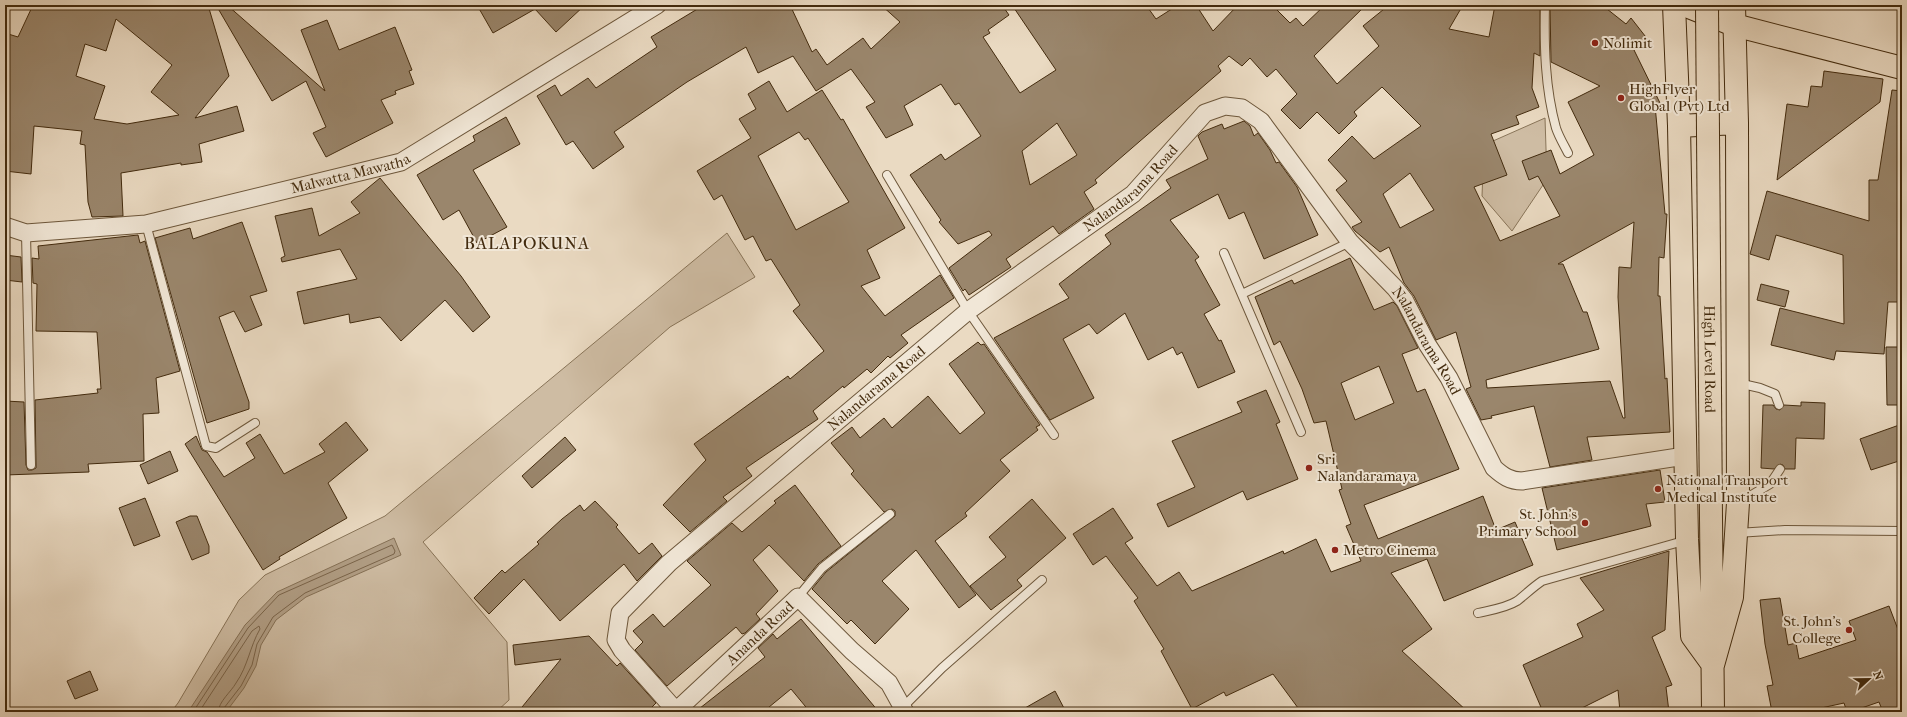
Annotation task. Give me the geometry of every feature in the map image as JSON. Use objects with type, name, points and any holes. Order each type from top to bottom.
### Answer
[{"type":"main road","points":[[1674,5],[1679,126],[1687,539],[1692,636],[1713,665]]},
{"type":"main road","points":[[1684,5],[1734,15],[1902,68]]},
{"type":"main road","name":"High Level Road","points":[[1707,5],[1714,712]]},
{"type":"main road","points":[[1713,665],[1732,597],[1738,533],[1737,123],[1734,15]]},
{"type":"main road","points":[[1679,126],[1737,123]]},
{"type":"street","name":"Malwatta Mawatha","points":[[5,226],[26,233],[146,224],[401,162],[657,5]]},
{"type":"street","name":"Nalandarama Road","points":[[676,712],[622,650],[616,640],[620,613],[669,563],[968,311],[1133,194],[1205,113],[1225,106],[1242,108],[1261,121],[1350,242],[1396,288],[1405,301],[1427,344],[1449,378],[1494,468],[1504,477],[1516,481],[1522,481],[1685,456]]},
{"type":"street","name":"Ananda Road","points":[[676,712],[798,597],[852,651],[889,683],[904,710]]},
{"type":"lane","points":[[1545,5],[1544,53],[1548,83],[1556,129],[1568,153]]},
{"type":"lane","points":[[887,175],[968,311],[1054,435]]},
{"type":"lane","points":[[146,224],[206,446],[216,448],[255,423]]},
{"type":"lane","points":[[26,233],[31,465]]},
{"type":"lane","points":[[1242,294],[1350,242]]},
{"type":"lane","points":[[1224,253],[1301,432]]},
{"type":"lane","points":[[1738,383],[1760,388],[1775,394],[1779,405]]},
{"type":"lane","points":[[1738,503],[1770,484],[1780,469]]},
{"type":"lane","points":[[798,597],[822,568],[890,514]]},
{"type":"lane","points":[[1738,533],[1785,530],[1902,531]]},
{"type":"lane","points":[[1478,613],[1501,608],[1516,601],[1528,590],[1542,581],[1687,539]]},
{"type":"lane","points":[[904,710],[942,668],[1042,580]]},
{"type":"shaded area","points":[[1545,118],[1547,179],[1512,231],[1482,196],[1484,145]]},
{"type":"shaded area","points":[[727,233],[755,277],[670,327],[423,542],[507,642],[509,700],[496,712],[171,712],[178,703],[239,600],[265,575],[385,516]]},
{"type":"water","points":[[394,538],[401,555],[306,597],[276,620],[261,645],[256,666],[244,688],[226,712],[188,712],[245,625],[277,592]]},
{"type":"building","points":[[33,5],[208,5],[229,76],[195,118],[237,106],[244,131],[199,144],[202,162],[181,165],[181,163],[121,173],[123,216],[92,217],[88,202],[85,145],[80,144],[82,131],[34,126],[31,174],[5,171],[5,33],[18,37]],"holes":[[[116,19],[172,65],[151,92],[179,115],[127,124],[94,119],[105,86],[76,76],[85,44],[106,51]]]},
{"type":"building","points":[[216,5],[227,5],[325,91],[301,30],[327,20],[339,50],[395,27],[412,70],[409,71],[414,84],[395,91],[396,94],[381,100],[393,123],[326,157],[313,133],[326,127],[306,81],[272,101]]},
{"type":"building","points":[[477,5],[585,5],[556,32],[535,9],[493,33]]},
{"type":"building","points":[[704,5],[790,5],[812,52],[816,49],[827,65],[863,38],[871,49],[900,22],[881,5],[1002,5],[1009,15],[988,30],[990,33],[983,37],[1020,93],[1056,70],[1012,5],[1146,5],[1156,19],[1178,5],[1196,5],[1213,31],[1238,5],[1272,5],[1290,23],[1296,18],[1303,26],[1325,5],[1366,5],[1314,56],[1337,84],[1379,46],[1363,26],[1389,5],[1463,5],[1449,29],[1489,37],[1495,5],[1540,5],[1540,56],[1534,53],[1532,88],[1539,107],[1516,116],[1519,124],[1491,134],[1507,175],[1474,187],[1500,241],[1560,216],[1538,176],[1529,180],[1522,161],[1551,150],[1560,174],[1594,155],[1568,102],[1600,86],[1551,62],[1550,5],[1602,5],[1626,24],[1631,18],[1649,41],[1634,50],[1660,103],[1655,105],[1665,214],[1667,214],[1664,258],[1659,257],[1658,296],[1660,296],[1670,432],[1587,437],[1592,460],[1550,467],[1534,406],[1491,416],[1492,418],[1481,420],[1466,389],[1471,387],[1456,332],[1436,340],[1414,296],[1404,283],[1389,247],[1380,252],[1355,231],[1352,227],[1362,222],[1336,190],[1347,181],[1328,160],[1352,136],[1374,159],[1421,126],[1382,87],[1354,112],[1357,116],[1339,134],[1317,112],[1300,129],[1281,110],[1297,94],[1276,69],[1267,77],[1250,58],[1242,66],[1229,56],[1218,66],[1221,71],[1095,180],[1097,183],[1084,192],[1094,209],[1059,234],[1053,226],[1006,259],[1011,267],[969,295],[965,289],[963,291],[949,268],[992,235],[989,231],[958,244],[939,222],[941,220],[910,175],[941,154],[945,160],[981,136],[959,103],[955,105],[941,84],[904,106],[913,125],[886,138],[866,107],[875,102],[851,69],[816,91],[793,56],[758,73],[746,47],[687,82],[614,132],[624,147],[593,169],[573,141],[566,145],[537,96],[555,85],[561,96],[588,78],[596,88],[657,47],[651,37]],"holes":[[[1057,123],[1077,155],[1030,185],[1022,151]],[[1410,173],[1434,210],[1400,228],[1383,194]],[[1634,222],[1631,268],[1619,267],[1618,297],[1625,418],[1623,418],[1610,381],[1487,388],[1486,380],[1599,349],[1587,312],[1583,312],[1563,264],[1558,264]]]},
{"type":"building","points":[[1824,71],[1883,79],[1880,102],[1777,180],[1787,104],[1808,107],[1811,86],[1822,87]]},
{"type":"building","points":[[769,81],[787,112],[822,90],[841,120],[843,119],[905,228],[867,250],[880,278],[861,286],[885,316],[940,275],[954,298],[901,335],[908,343],[890,358],[888,356],[871,373],[867,369],[844,388],[843,386],[813,411],[818,419],[746,468],[752,476],[723,497],[727,501],[690,532],[663,505],[706,460],[694,444],[788,376],[790,379],[824,351],[793,311],[800,305],[771,259],[766,261],[753,236],[745,240],[722,195],[714,200],[697,171],[751,138],[739,119],[756,109],[748,94]],"holes":[[[799,132],[805,140],[808,138],[849,202],[796,230],[758,156]]]},
{"type":"building","points":[[1892,90],[1902,91],[1902,302],[1888,302],[1884,354],[1836,351],[1834,360],[1771,345],[1780,308],[1844,324],[1843,255],[1776,235],[1769,260],[1750,254],[1767,191],[1869,221],[1869,180],[1878,180]]},
{"type":"building","points":[[506,117],[520,144],[473,170],[507,227],[477,243],[459,210],[443,220],[417,175],[475,141],[473,136]]},
{"type":"building","points":[[1244,121],[1250,126],[1254,136],[1258,133],[1270,150],[1276,163],[1279,162],[1297,187],[1318,235],[1264,259],[1244,212],[1229,219],[1218,194],[1170,220],[1199,257],[1195,260],[1220,305],[1204,314],[1219,341],[1221,340],[1235,372],[1198,388],[1182,352],[1177,355],[1173,347],[1148,360],[1125,313],[1097,334],[1089,324],[1063,339],[1094,398],[1050,420],[994,338],[1069,298],[1059,284],[1111,244],[1105,235],[1171,188],[1166,180],[1208,159],[1198,136],[1202,132],[1222,124],[1224,129]]},
{"type":"building","points":[[380,178],[461,276],[490,317],[473,332],[445,300],[401,341],[380,317],[350,323],[349,314],[304,324],[297,292],[357,279],[340,249],[282,262],[281,258],[285,256],[275,216],[312,208],[319,236],[360,213],[351,202]]},
{"type":"building","points":[[242,222],[267,291],[250,296],[262,325],[245,332],[234,311],[219,317],[249,402],[249,409],[207,423],[155,238],[190,228],[193,239]]},
{"type":"building","points":[[138,235],[140,243],[145,241],[180,371],[156,378],[159,413],[143,414],[144,461],[88,464],[89,472],[5,475],[5,401],[24,402],[26,465],[28,470],[32,470],[36,468],[35,400],[98,393],[97,389],[101,389],[97,332],[36,331],[37,284],[33,283],[32,258],[39,259],[38,246]]},
{"type":"building","points":[[5,255],[21,257],[22,282],[5,280]]},
{"type":"building","points":[[1350,258],[1374,310],[1393,302],[1397,306],[1418,348],[1402,354],[1417,392],[1425,389],[1459,469],[1364,505],[1378,539],[1483,496],[1496,530],[1515,522],[1533,565],[1444,601],[1427,559],[1391,573],[1432,629],[1402,651],[1468,712],[1301,712],[1273,674],[1226,696],[1224,692],[1192,709],[1161,651],[1164,649],[1134,601],[1138,598],[1106,556],[1093,565],[1073,534],[1113,508],[1133,538],[1125,543],[1157,586],[1179,572],[1192,591],[1283,551],[1284,554],[1316,539],[1331,572],[1361,561],[1346,526],[1351,524],[1339,490],[1342,489],[1326,421],[1314,423],[1302,389],[1280,341],[1274,345],[1255,297],[1292,280],[1294,284]],"holes":[[[1379,366],[1394,403],[1355,420],[1341,383]]]},
{"type":"building","points":[[1761,284],[1789,291],[1785,307],[1757,300]]},
{"type":"building","points":[[978,342],[981,345],[984,344],[1040,425],[1036,427],[1038,430],[1000,460],[1010,471],[965,513],[967,516],[935,541],[976,595],[959,608],[916,550],[882,581],[909,609],[875,644],[851,620],[847,624],[812,589],[826,572],[895,516],[895,511],[892,509],[884,512],[851,474],[854,471],[831,443],[852,427],[860,438],[884,418],[892,428],[928,396],[960,434],[985,413],[949,364]]},
{"type":"building","points":[[1886,347],[1902,347],[1902,405],[1887,405]]},
{"type":"building","points":[[1266,390],[1280,422],[1276,424],[1298,479],[1247,500],[1243,491],[1168,527],[1157,504],[1195,487],[1172,441],[1242,412],[1237,402]]},
{"type":"building","points":[[1801,402],[1825,403],[1824,439],[1796,438],[1795,469],[1785,469],[1783,465],[1780,464],[1774,469],[1761,468],[1763,405],[1773,405],[1776,409],[1780,410],[1784,405],[1801,406]]},
{"type":"building","points":[[346,422],[368,450],[328,483],[347,518],[279,557],[280,559],[263,570],[185,444],[196,436],[202,450],[207,452],[224,477],[255,458],[246,443],[260,434],[284,474],[325,452],[319,444]]},
{"type":"building","points":[[1902,424],[1902,460],[1871,470],[1860,439]]},
{"type":"building","points":[[565,437],[576,450],[532,488],[522,476]]},
{"type":"building","points":[[170,451],[178,471],[148,484],[140,465]]},
{"type":"building","points":[[1660,470],[1665,502],[1646,504],[1651,526],[1557,550],[1542,488]]},
{"type":"building","points":[[795,485],[841,546],[818,564],[804,581],[769,545],[753,560],[778,591],[756,614],[760,619],[742,634],[736,627],[667,686],[635,650],[643,642],[633,631],[653,614],[664,627],[711,585],[687,561],[732,523],[742,532],[776,503],[774,501]]},
{"type":"building","points":[[145,498],[160,536],[134,546],[119,508]]},
{"type":"building","points":[[1032,499],[1066,538],[1017,580],[1022,586],[991,610],[970,586],[1006,557],[989,537]]},
{"type":"building","points":[[595,501],[618,525],[616,527],[639,554],[652,543],[662,556],[637,581],[624,564],[560,621],[524,579],[489,614],[474,598],[502,570],[505,573],[539,544],[537,542],[562,519],[580,505],[584,511]]},
{"type":"building","points":[[190,516],[197,516],[209,546],[209,553],[192,560],[176,522]]},
{"type":"building","points":[[1669,551],[1665,630],[1652,637],[1672,685],[1666,687],[1669,712],[1620,712],[1618,690],[1574,712],[1543,712],[1523,665],[1583,637],[1577,624],[1604,610],[1580,578]]},
{"type":"building","points":[[1780,598],[1788,645],[1796,643],[1799,659],[1856,640],[1849,621],[1889,606],[1902,640],[1902,712],[1883,712],[1879,702],[1850,712],[1847,712],[1844,703],[1803,712],[1772,712],[1767,686],[1773,685],[1765,644],[1760,600]]},
{"type":"building","points":[[801,619],[879,712],[810,712],[791,689],[763,712],[695,712],[765,657],[758,648],[773,634],[777,639]]},
{"type":"building","points":[[589,636],[617,666],[620,663],[656,703],[647,712],[518,712],[561,659],[515,665],[513,645]]},
{"type":"building","points":[[90,671],[98,690],[75,699],[67,681]]},
{"type":"building","points":[[1055,691],[1066,712],[1018,712]]},
{"type":"place","name":"Nolimit","points":[[1595,43]]},
{"type":"place","name":"HighFlyer Global (Pvt) Ltd","points":[[1621,98]]},
{"type":"place","name":"Sri Nalandaramaya","points":[[1309,468]]},
{"type":"place","name":"National Transport Medical Institute","points":[[1658,489]]},
{"type":"place","name":"St. John's Primary School","points":[[1585,523]]},
{"type":"place","name":"Metro Cinema","points":[[1335,550]]},
{"type":"place","name":"St. John's College","points":[[1849,630]]},
{"type":"district","name":"BALAPOKUNA","points":[[527,243]]}]
